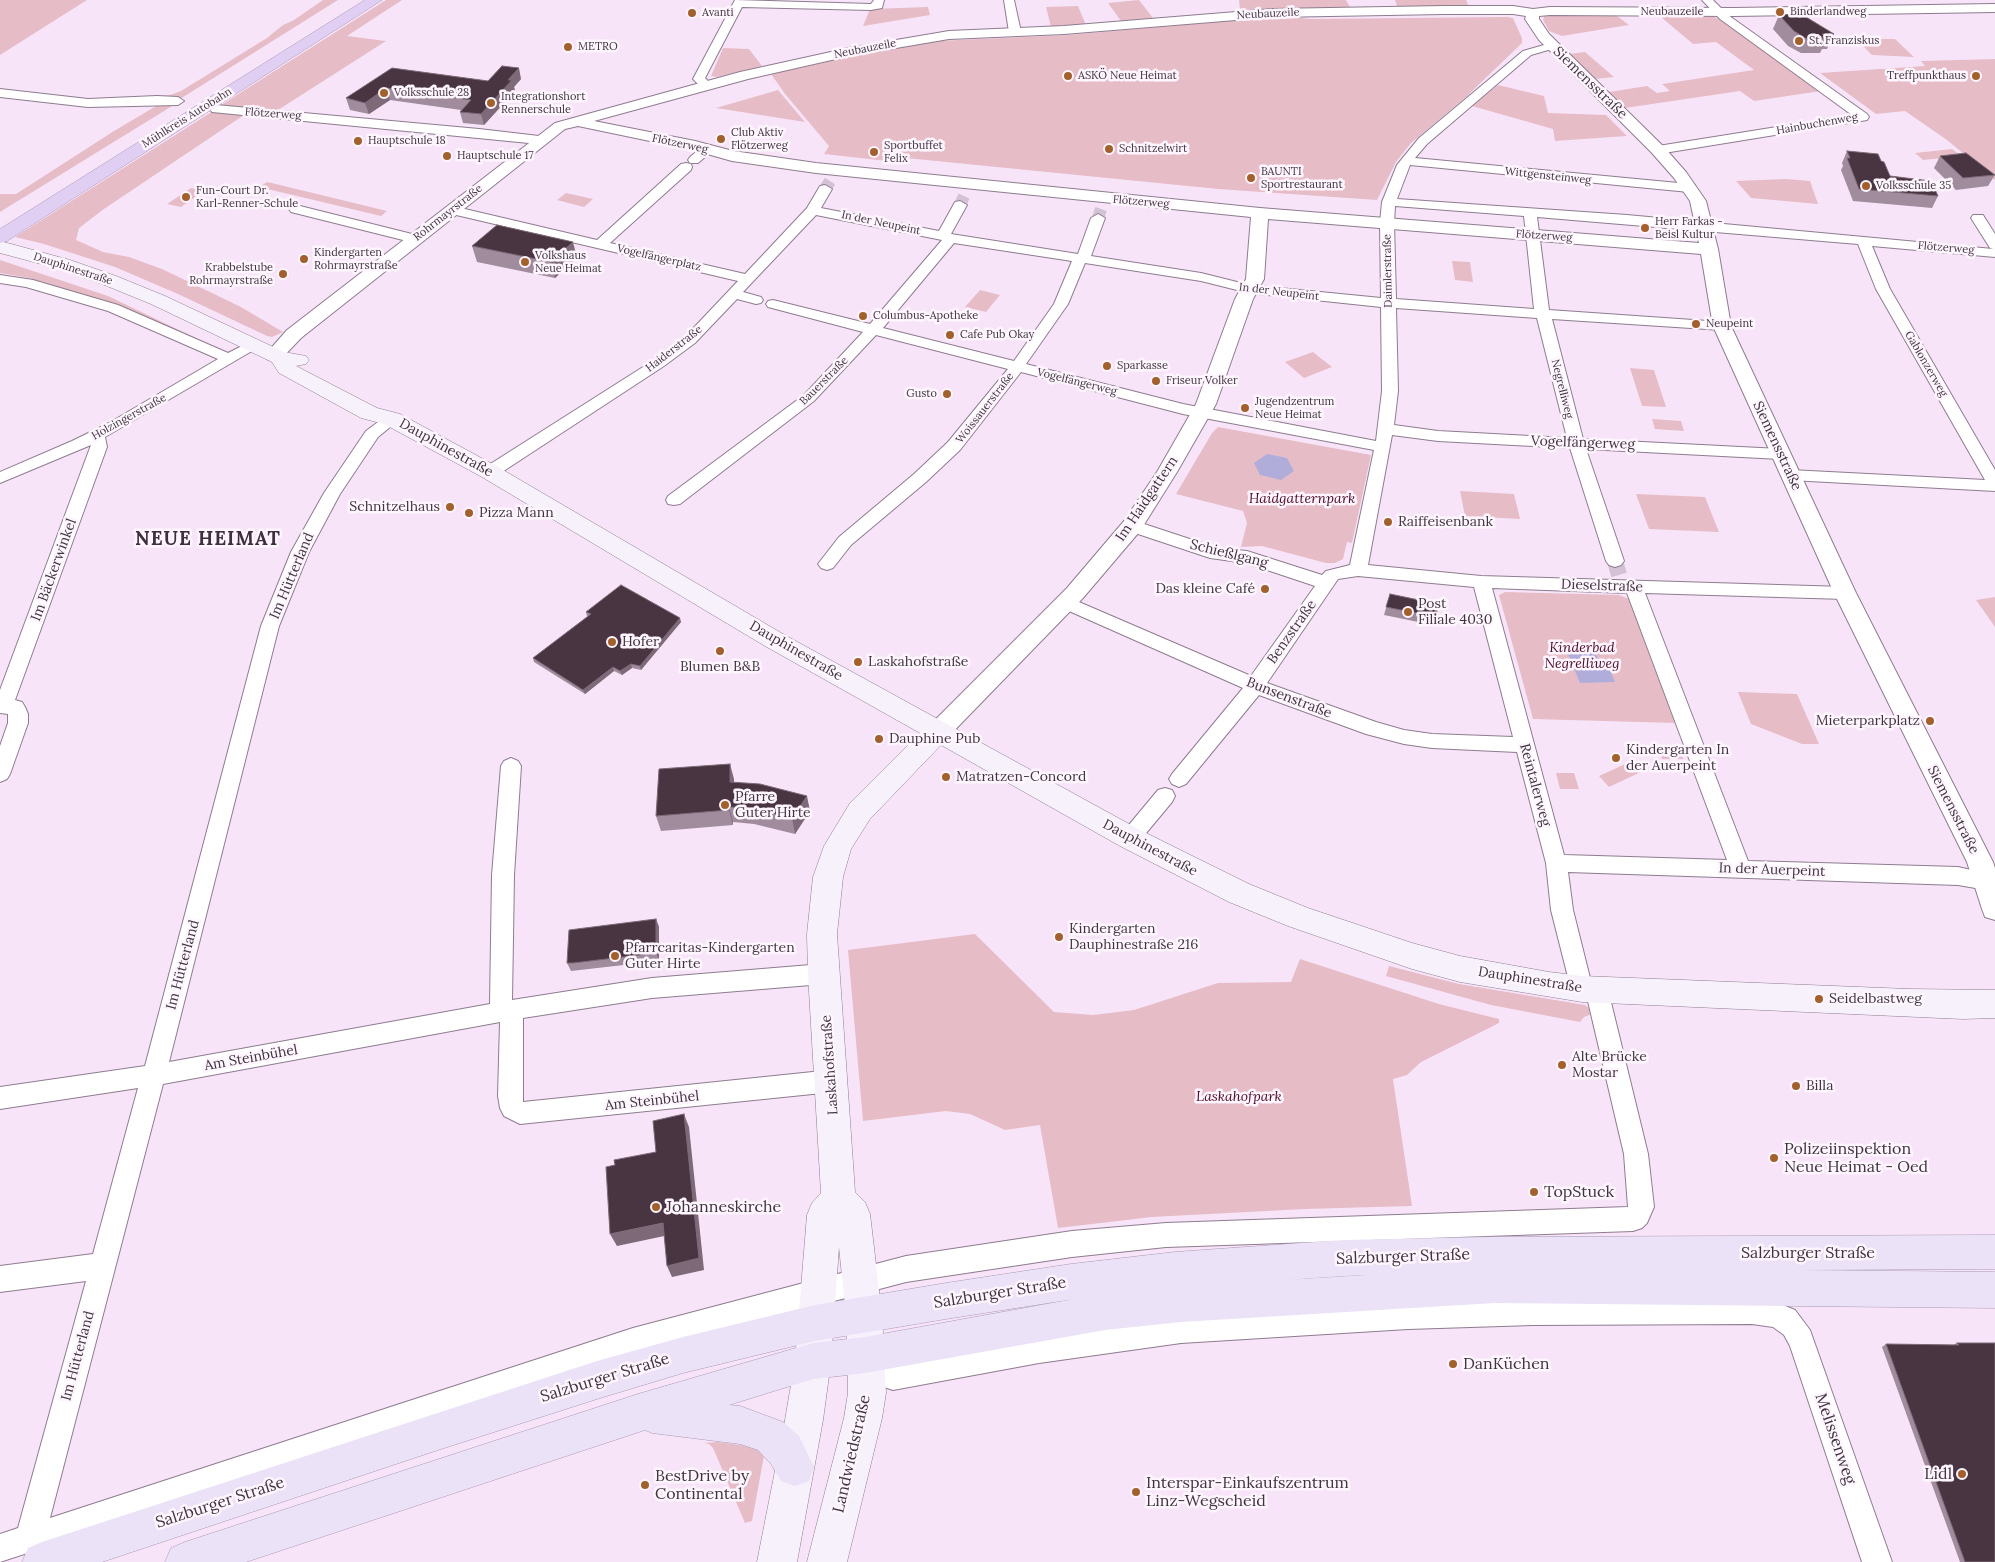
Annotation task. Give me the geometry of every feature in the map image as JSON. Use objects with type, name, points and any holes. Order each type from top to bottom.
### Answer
[{"type":"highway","name":"Mühlkreis Autobahn","points":[[0,222],[356,0]]},
{"type":"highway","name":"Mühlkreis Autobahn","points":[[0,236],[375,0]]},
{"type":"main road","name":"Dauphinestraße","points":[[0,247],[109,280],[158,300],[277,357],[286,369],[369,413],[392,418],[490,472],[774,640],[1130,838],[1239,893],[1372,944],[1460,969],[1512,979],[1589,990],[1963,1005],[1995,1004]]},
{"type":"main road","name":"Laskahofstraße","points":[[838,1199],[832,1081],[823,974],[822,934],[828,877],[838,846],[848,828],[872,796],[938,732]]},
{"type":"main road","points":[[777,1562],[813,1361],[824,1215],[838,1199],[852,1214],[864,1315]]},
{"type":"main road","name":"Salzburger Straße","points":[[36,1550],[683,1355],[817,1307],[864,1315],[1080,1281],[1175,1270],[1344,1258],[1488,1254],[1995,1252]]},
{"type":"main road","points":[[185,1562],[638,1413],[813,1361],[879,1366],[1047,1322],[1153,1307],[1495,1285],[1995,1290]]},
{"type":"main road","name":"Landwiedstraße","points":[[826,1562],[863,1418],[867,1393],[879,1366],[864,1315]]},
{"type":"main road","points":[[638,1413],[740,1425],[770,1435],[785,1450],[795,1467]]},
{"type":"street","points":[[706,85],[699,79],[739,2],[871,7],[878,6],[879,0]]},
{"type":"street","points":[[1009,0],[1015,32]]},
{"type":"street","points":[[1707,0],[1719,12]]},
{"type":"street","name":"Neubauzeile","points":[[553,130],[578,120],[768,69],[912,40],[962,34],[1064,30],[1273,13],[1435,10],[1513,10],[1533,13],[1550,11],[1719,12],[1995,8]]},
{"type":"street","name":"Hainbuchenweg","points":[[1658,150],[1863,117],[1719,12]]},
{"type":"street","name":"Siemensstraße","points":[[1533,13],[1532,16],[1535,23],[1552,46],[1658,150],[1698,201],[1710,250],[1722,326],[1845,593],[1980,862],[1995,909]]},
{"type":"street","name":"Daimlerstraße","points":[[1358,570],[1383,447],[1390,391],[1387,223],[1389,202],[1406,161],[1423,141],[1527,53],[1552,46]]},
{"type":"street","points":[[0,93],[78,102],[178,102]]},
{"type":"street","name":"Flötzerweg","points":[[216,109],[479,132],[540,140]]},
{"type":"street","name":"Flötzerweg","points":[[578,120],[585,124],[707,149],[830,180],[1101,208],[1260,213],[1710,250]]},
{"type":"street","name":"Rohrmayrstraße","points":[[277,357],[294,334],[553,130]]},
{"type":"street","points":[[600,244],[707,149]]},
{"type":"street","name":"Wittgensteinweg","points":[[1406,161],[1689,188]]},
{"type":"street","name":"Haiderstraße","points":[[490,472],[659,363],[690,340],[813,210],[830,180]]},
{"type":"street","name":"Bauerstraße","points":[[674,500],[810,398],[873,330],[947,237],[965,195]]},
{"type":"street","name":"Flötzerweg","points":[[1389,202],[1705,226],[1995,252]]},
{"type":"street","name":"Woissauerstraße","points":[[827,564],[844,541],[920,478],[954,446],[1017,367],[1056,312],[1081,259],[1086,253],[1101,208]]},
{"type":"street","points":[[296,209],[415,239]]},
{"type":"street","name":"Vogelfängerplatz","points":[[452,210],[749,279]]},
{"type":"street","name":"In der Neupeint","points":[[813,210],[947,237],[1201,277],[1249,289],[1389,303],[1722,326]]},
{"type":"street","name":"Negrelliweg","points":[[1530,212],[1543,313],[1576,442],[1623,578],[1741,869]]},
{"type":"street","name":"Im Haidgattern","points":[[938,732],[1066,603],[1132,526],[1167,472],[1206,404],[1244,299],[1255,279],[1260,213]]},
{"type":"street","points":[[1978,218],[1995,245]]},
{"type":"street","name":"Gablonzerweg","points":[[1864,241],[1883,289],[1995,485]]},
{"type":"street","name":"Dauphinestraße","points":[[0,278],[28,283],[113,308],[221,354],[227,359]]},
{"type":"street","points":[[735,294],[756,300]]},
{"type":"street","name":"Vogelfängerweg","points":[[773,304],[1201,413],[1383,447]]},
{"type":"street","name":"Holzingerstraße","points":[[0,478],[97,435],[154,404],[252,345]]},
{"type":"street","name":"Im Hütterland","points":[[36,1550],[102,1266],[270,626],[300,552],[329,498],[372,434],[392,418]]},
{"type":"street","name":"Vogelfängerweg","points":[[1386,429],[1438,436],[1780,454]]},
{"type":"street","name":"Im Bäckerwinkel","points":[[0,774],[18,723],[18,714],[15,707],[2,706],[99,447],[97,435]]},
{"type":"street","points":[[1790,475],[1995,485]]},
{"type":"street","name":"Schießlgang","points":[[1132,526],[1216,554],[1247,557],[1326,583]]},
{"type":"street","name":"Dieselstraße","points":[[1358,570],[1481,582],[1623,578],[1845,593]]},
{"type":"street","name":"Benzstraße","points":[[1179,779],[1255,685],[1332,575],[1358,570]]},
{"type":"street","name":"Reintalerweg","points":[[1481,582],[1556,863],[1562,910],[1589,990]]},
{"type":"street","name":"Bunsenstraße","points":[[1066,603],[1255,685],[1346,720],[1404,737],[1432,741],[1525,745]]},
{"type":"street","name":"Am Steinbühel","points":[[511,766],[503,875],[510,1096],[512,1108],[520,1113],[832,1081]]},
{"type":"street","points":[[1130,838],[1165,796]]},
{"type":"street","name":"In der Auerpeint","points":[[1556,863],[1958,876],[1986,881]]},
{"type":"street","name":"Am Steinbühel","points":[[0,1098],[153,1076],[507,1011],[652,988],[823,974]]},
{"type":"street","name":"Salzburger Straße","points":[[817,1307],[860,1280],[906,1269],[1072,1244],[1166,1235],[1485,1223],[1623,1221],[1633,1219],[1638,1214],[1641,1197],[1636,1154],[1589,990]]},
{"type":"street","points":[[0,1280],[102,1266]]},
{"type":"street","name":"Melissenweg","points":[[879,1366],[1039,1350],[1181,1330],[1252,1325],[1408,1316],[1542,1312],[1752,1311],[1773,1314],[1786,1319],[1801,1339],[1876,1562]]},
{"type":"street","name":"Salzburger Straße","points":[[0,1548],[36,1550]]},
{"type":"green space","points":[[0,0],[87,0],[0,55]]},
{"type":"green space","points":[[323,0],[338,0],[180,99],[142,98],[170,95],[181,91],[267,38],[283,25],[294,20]]},
{"type":"green space","points":[[386,0],[402,0],[347,36],[386,41],[278,110],[268,112],[218,107]]},
{"type":"green space","points":[[1139,0],[1153,18],[1121,21],[1108,3]]},
{"type":"green space","points":[[1239,0],[1346,0],[1350,7],[1240,10]]},
{"type":"green space","points":[[1395,0],[1466,0],[1469,6],[1397,6]]},
{"type":"green space","points":[[1078,6],[1086,25],[1051,27],[1046,7]]},
{"type":"green space","points":[[928,7],[930,15],[863,26],[870,9]]},
{"type":"green space","points":[[1285,16],[1310,19],[1507,17],[1513,18],[1522,38],[1522,43],[1466,97],[1411,143],[1396,162],[1377,200],[1218,189],[906,158],[896,162],[824,154],[829,146],[785,94],[771,74],[895,47],[936,41],[1068,35]]},
{"type":"green space","points":[[1544,16],[1617,16],[1629,25],[1562,36],[1549,31],[1543,20]]},
{"type":"green space","points":[[1712,16],[1724,21],[1821,91],[1754,101],[1740,91],[1625,108],[1609,92],[1647,86],[1657,93],[1670,91],[1662,84],[1754,70],[1716,42],[1693,44],[1661,17]]},
{"type":"green space","points":[[1856,39],[1895,39],[1914,57],[1872,55]]},
{"type":"green space","points":[[723,48],[749,49],[762,66],[717,77],[711,76]]},
{"type":"green space","points":[[1585,52],[1614,77],[1595,79],[1569,54]]},
{"type":"green space","points":[[1995,59],[1995,180],[1947,140],[1905,111],[1876,114],[1820,73],[1925,66],[1921,61]]},
{"type":"green space","points":[[1498,85],[1544,96],[1548,113],[1606,115],[1627,136],[1555,141],[1553,129],[1472,106]]},
{"type":"green space","points":[[778,90],[805,122],[716,108]]},
{"type":"green space","points":[[163,102],[177,103],[0,212],[0,194],[16,194]]},
{"type":"green space","points":[[213,111],[244,115],[104,209],[79,228],[76,240],[103,252],[129,257],[162,269],[241,307],[283,332],[272,337],[267,336],[115,267],[44,244],[15,237]]},
{"type":"green space","points":[[1952,149],[1979,169],[1944,158],[1923,160],[1915,153]]},
{"type":"green space","points":[[1786,179],[1810,181],[1818,204],[1751,198],[1736,181]]},
{"type":"green space","points":[[267,182],[387,211],[381,216],[259,187]]},
{"type":"green space","name":"Fun-Court Dr. Karl-Renner-Schule","points":[[191,188],[204,191],[181,207],[167,204]]},
{"type":"green space","points":[[566,193],[593,199],[584,207],[557,200]]},
{"type":"green space","points":[[0,260],[108,296],[225,352],[115,306],[29,278],[0,273]]},
{"type":"green space","points":[[1452,261],[1470,262],[1473,282],[1455,280]]},
{"type":"green space","points":[[980,290],[1000,295],[986,312],[965,307]]},
{"type":"green space","points":[[1313,352],[1332,367],[1304,378],[1285,362]]},
{"type":"green space","points":[[1630,368],[1654,370],[1666,407],[1642,406]]},
{"type":"green space","points":[[1652,419],[1681,421],[1684,431],[1655,429]]},
{"type":"green space","name":"Haidgatternpark","points":[[1218,427],[1371,455],[1352,543],[1347,542],[1343,559],[1335,563],[1326,563],[1262,546],[1241,547],[1247,523],[1243,511],[1176,494],[1212,433]]},
{"type":"green space","points":[[1460,491],[1514,494],[1520,519],[1465,516]]},
{"type":"green space","points":[[1636,494],[1705,497],[1719,532],[1649,529]]},
{"type":"green space","name":"Kinderbad Negrelliweg","points":[[1505,592],[1619,595],[1629,599],[1675,723],[1533,719],[1499,595]]},
{"type":"green space","points":[[1995,597],[1995,627],[1976,600]]},
{"type":"green space","points":[[1738,692],[1797,694],[1819,744],[1802,744],[1751,724]]},
{"type":"green space","points":[[1658,746],[1679,746],[1683,759],[1662,759]]},
{"type":"green space","points":[[1632,761],[1643,771],[1609,787],[1599,776]]},
{"type":"green space","points":[[1556,773],[1574,773],[1579,789],[1560,789]]},
{"type":"green space","name":"Laskahofpark","points":[[975,934],[1054,1012],[1093,1015],[1134,1010],[1218,983],[1291,982],[1300,959],[1439,1004],[1499,1019],[1499,1023],[1421,1062],[1407,1075],[1393,1079],[1412,1206],[1305,1209],[1152,1217],[1058,1228],[1040,1125],[1005,1130],[970,1114],[946,1111],[863,1121],[848,950]]},
{"type":"green space","points":[[1389,966],[1459,984],[1585,1005],[1595,1013],[1584,1017],[1580,1022],[1491,1005],[1386,976]]},
{"type":"green space","points":[[718,1442],[755,1447],[764,1456],[752,1521],[745,1523],[713,1448],[709,1444],[704,1443]]},
{"type":"shaded area","points":[[1267,454],[1287,458],[1294,471],[1281,480],[1260,475],[1254,463]]},
{"type":"shaded area","points":[[1569,649],[1594,649],[1598,659],[1592,660],[1592,664],[1596,667],[1609,668],[1615,682],[1580,683],[1567,652]]},
{"type":"building","points":[[1797,14],[1806,17],[1834,34],[1822,34],[1826,38],[1807,39],[1794,31],[1779,15]]},
{"type":"building","points":[[502,66],[519,68],[508,80],[512,80],[481,114],[460,112],[471,100],[386,88],[365,103],[346,98],[392,68],[488,81]]},
{"type":"building","points":[[1847,151],[1878,154],[1890,176],[1931,181],[1938,196],[1859,189],[1847,158],[1850,158]]},
{"type":"building","points":[[1966,153],[1995,175],[1963,178],[1940,156]]},
{"type":"building","points":[[497,225],[573,242],[551,262],[472,246]]},
{"type":"building","name":"Hofer","points":[[621,585],[680,618],[640,666],[631,664],[620,671],[613,667],[583,690],[533,658],[591,614],[586,612]]},
{"type":"building","points":[[1390,594],[1438,604],[1436,617],[1386,607]]},
{"type":"building","points":[[730,764],[730,782],[760,784],[807,796],[792,818],[750,808],[729,807],[729,810],[656,816],[659,769]]},
{"type":"building","name":"Pfarrcaritas-Kindergarten Guter Hirte","points":[[656,919],[656,953],[567,963],[569,930]]},
{"type":"building","name":"Johanneskirche","points":[[684,1114],[699,1258],[667,1266],[663,1223],[610,1234],[606,1167],[615,1165],[614,1160],[656,1152],[653,1121]]},
{"type":"building","name":"Lidl","points":[[1957,1343],[1995,1343],[1995,1562],[1965,1562],[1886,1344],[1959,1345]]},
{"type":"tunnel","points":[[825,189],[830,181]]},
{"type":"tunnel","points":[[960,205],[964,196]]},
{"type":"tunnel","points":[[1098,218],[1101,209]]},
{"type":"tunnel","points":[[1615,561],[1619,575]]},
{"type":"place","name":"Binderlandweg","points":[[1780,12]]},
{"type":"place","name":"Avanti","points":[[692,13]]},
{"type":"place","name":"St. Franziskus","points":[[1799,41]]},
{"type":"place","name":"METRO","points":[[568,47]]},
{"type":"place","name":"ASKÖ Neue Heimat","points":[[1068,76]]},
{"type":"place","name":"Treffpunkthaus","points":[[1976,76]]},
{"type":"place","name":"Volksschule 28","points":[[384,93]]},
{"type":"place","name":"Integrationshort Rennerschule","points":[[491,103]]},
{"type":"place","name":"Club Aktiv Flötzerweg","points":[[721,139]]},
{"type":"place","name":"Hauptschule 18","points":[[358,141]]},
{"type":"place","name":"Schnitzelwirt","points":[[1109,149]]},
{"type":"place","name":"Sportbuffet Felix","points":[[874,152]]},
{"type":"place","name":"Hauptschule 17","points":[[447,156]]},
{"type":"place","name":"BAUNTI Sportrestaurant","points":[[1251,178]]},
{"type":"place","name":"Volksschule 35","points":[[1866,186]]},
{"type":"place","name":"Fun-Court Dr. Karl-Renner-Schule","points":[[186,197]]},
{"type":"place","name":"Herr Farkas - Beisl Kultur","points":[[1645,228]]},
{"type":"place","name":"Kindergarten Rohrmayrstraße","points":[[304,259]]},
{"type":"place","name":"Volkshaus Neue Heimat","points":[[525,262]]},
{"type":"place","name":"Krabbelstube Rohrmayrstraße","points":[[283,274]]},
{"type":"place","name":"Columbus-Apotheke","points":[[863,316]]},
{"type":"place","name":"Neupeint","points":[[1696,324]]},
{"type":"place","name":"Cafe Pub Okay","points":[[950,335]]},
{"type":"place","name":"Sparkasse","points":[[1107,366]]},
{"type":"place","name":"Friseur Volker","points":[[1156,381]]},
{"type":"place","name":"Gusto","points":[[947,394]]},
{"type":"place","name":"Jugendzentrum Neue Heimat","points":[[1245,408]]},
{"type":"place","name":"Schnitzelhaus","points":[[450,507]]},
{"type":"place","name":"Pizza Mann","points":[[469,513]]},
{"type":"place","name":"Raiffeisenbank","points":[[1388,522]]},
{"type":"place","name":"Das kleine Café","points":[[1265,589]]},
{"type":"place","name":"Post Filiale 4030","points":[[1408,612]]},
{"type":"place","name":"Hofer","points":[[612,642]]},
{"type":"place","name":"Blumen B&B","points":[[720,651]]},
{"type":"place","name":"Laskahofstraße","points":[[858,662]]},
{"type":"place","name":"Mieterparkplatz","points":[[1930,721]]},
{"type":"place","name":"Dauphine Pub","points":[[879,739]]},
{"type":"place","name":"Kindergarten In der Auerpeint","points":[[1616,758]]},
{"type":"place","name":"Matratzen-Concord","points":[[946,777]]},
{"type":"place","name":"Pfarre Guter Hirte","points":[[725,805]]},
{"type":"place","name":"Kindergarten Dauphinestraße 216","points":[[1059,937]]},
{"type":"place","name":"Pfarrcaritas-Kindergarten Guter Hirte","points":[[615,956]]},
{"type":"place","name":"Seidelbastweg","points":[[1819,999]]},
{"type":"place","name":"Alte Brücke Mostar","points":[[1562,1065]]},
{"type":"place","name":"Billa","points":[[1796,1086]]},
{"type":"place","name":"Polizeiinspektion Neue Heimat - Oed","points":[[1774,1158]]},
{"type":"place","name":"TopStuck","points":[[1534,1192]]},
{"type":"place","name":"Johanneskirche","points":[[656,1207]]},
{"type":"place","name":"DanKüchen","points":[[1453,1364]]},
{"type":"place","name":"Lidl","points":[[1962,1474]]},
{"type":"place","name":"BestDrive by Continental","points":[[645,1485]]},
{"type":"place","name":"Interspar-Einkaufszentrum Linz-Wegscheid","points":[[1136,1492]]},
{"type":"district","name":"NEUE HEIMAT","points":[[208,540]]}]
